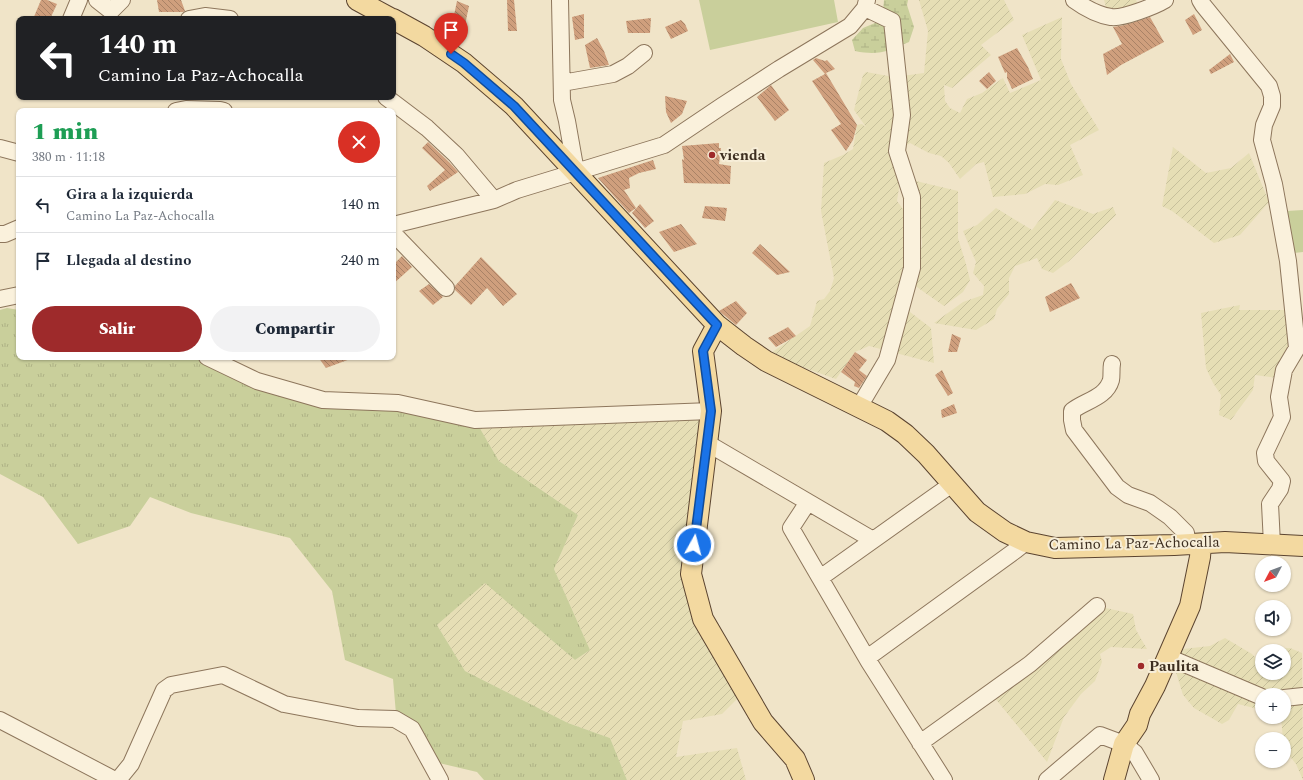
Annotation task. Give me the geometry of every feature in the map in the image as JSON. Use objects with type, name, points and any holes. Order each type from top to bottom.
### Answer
[{"type":"main road","name":"Camino La Paz-Achocalla","points":[[357,0],[387,16]]},
{"type":"main road","name":"Camino La Paz-Achocalla","points":[[396,21],[424,36],[464,63],[514,106],[717,325],[766,361],[887,421],[905,434],[926,454],[977,512],[1005,532],[1026,542],[1055,548],[1225,542],[1303,546]]},
{"type":"main road","points":[[717,325],[703,351],[711,411],[691,574],[702,619],[763,722],[794,759],[804,780]]},
{"type":"main road","points":[[1114,780],[1124,744],[1137,725],[1140,714],[1155,686],[1190,606],[1200,557],[1195,544]]},
{"type":"street","points":[[72,16],[79,0]]},
{"type":"street","points":[[97,0],[111,11],[122,0]]},
{"type":"street","points":[[560,0],[562,100],[576,172]]},
{"type":"street","points":[[1074,0],[1084,8],[1100,7],[1113,18],[1133,14],[1165,0]]},
{"type":"street","points":[[1200,0],[1202,5],[1234,45],[1269,86],[1272,96],[1272,106],[1264,125],[1262,140],[1274,184],[1288,261],[1297,348],[1297,357],[1284,370],[1279,397],[1282,417],[1265,453],[1266,461],[1282,481],[1280,489],[1270,504],[1272,544]]},
{"type":"street","points":[[396,225],[494,200],[517,190],[664,145],[779,69],[850,26],[866,4],[892,21],[902,115],[897,151],[912,196],[912,268],[887,360],[859,407]]},
{"type":"street","points":[[562,83],[613,74],[628,66],[644,53]]},
{"type":"street","points":[[390,100],[427,128],[456,155],[494,200]]},
{"type":"street","points":[[0,148],[16,152]]},
{"type":"street","points":[[396,228],[446,288]]},
{"type":"street","points":[[0,234],[5,234],[16,229]]},
{"type":"street","points":[[0,299],[16,296]]},
{"type":"street","points":[[213,360],[257,381],[323,400],[398,403],[475,420],[711,411]]},
{"type":"street","points":[[1112,364],[1111,380],[1108,386],[1096,398],[1072,411],[1074,430],[1117,487],[1128,495],[1150,503],[1170,517],[1195,544]]},
{"type":"street","points":[[707,443],[873,540]]},
{"type":"street","points":[[820,578],[952,484]]},
{"type":"street","points":[[808,502],[790,528],[867,658],[944,780]]},
{"type":"street","points":[[867,658],[1026,542]]},
{"type":"street","points":[[920,743],[1030,664],[1097,606]]},
{"type":"street","points":[[1168,656],[1255,693]]},
{"type":"street","points":[[118,780],[131,764],[164,690],[171,685],[223,675],[284,704],[358,718],[395,719],[412,729],[440,780]]},
{"type":"street","points":[[1291,697],[1303,696]]},
{"type":"street","points":[[0,720],[115,780]]},
{"type":"street","points":[[1047,780],[1100,735],[1124,744],[1135,753],[1150,780]]},
{"type":"shaded area","points":[[919,0],[1004,0],[1014,20],[981,45],[991,55],[952,88],[944,85],[945,101],[950,108],[960,113],[967,99],[982,93],[1003,78],[1010,93],[1041,80],[1022,35],[1062,17],[1061,59],[1071,84],[1099,130],[1070,145],[1083,175],[1058,185],[1045,184],[1025,194],[993,197],[984,162],[976,164],[960,179],[949,163],[941,156],[929,153],[910,143],[907,145],[898,175],[899,188],[897,201],[916,226],[905,293],[910,312],[931,328],[934,363],[869,346],[855,352],[836,379],[768,355],[810,326],[817,301],[824,299],[830,291],[834,278],[821,211],[824,163],[853,149],[857,125],[862,124],[866,127],[854,110],[863,75],[866,72],[894,77],[924,73],[928,31]]},
{"type":"shaded area","points":[[1104,0],[1136,0],[1138,5],[1109,18]]},
{"type":"shaded area","points":[[1173,147],[1206,173],[1231,168],[1249,153],[1269,202],[1240,235],[1214,243],[1172,211],[1162,206]]},
{"type":"shaded area","points":[[903,178],[958,191],[958,238],[970,280],[963,292],[944,306],[914,285],[922,244],[921,230],[915,221]]},
{"type":"shaded area","points":[[1055,200],[1093,214],[1113,207],[1116,215],[1069,261],[1053,273],[1042,269],[1037,258],[1015,266],[1009,278],[1009,294],[997,309],[994,319],[976,330],[934,323],[963,302],[983,295],[984,286],[973,273],[976,262],[963,231],[977,225],[996,208],[1032,230]]},
{"type":"shaded area","points":[[1240,305],[1239,310],[1289,310],[1291,351],[1278,378],[1255,375],[1253,390],[1231,420],[1219,415],[1221,395],[1206,368],[1201,313]]},
{"type":"shaded area","points":[[711,411],[691,574],[745,692],[722,714],[683,721],[676,757],[737,748],[746,780],[627,780],[610,738],[568,723],[465,671],[437,625],[485,582],[575,660],[590,650],[554,569],[578,515],[499,461],[475,420]]},
{"type":"shaded area","points":[[1101,607],[1133,614],[1136,630],[1147,649],[1111,647],[1100,654],[1102,662],[1095,681],[1081,694],[1064,717],[1047,762],[994,697]]},
{"type":"shaded area","points":[[1225,638],[1252,654],[1255,657],[1255,680],[1291,680],[1291,648],[1302,653],[1303,780],[1296,764],[1291,758],[1291,732],[1282,732],[1282,724],[1291,724],[1291,688],[1255,688],[1255,708],[1238,704],[1229,720],[1222,724],[1194,708],[1183,695],[1175,669],[1183,649],[1210,646]]},
{"type":"green space","points":[[699,0],[834,0],[838,22],[710,50]]},
{"type":"green space","points":[[884,0],[908,0],[907,5],[914,27],[909,42],[877,53],[855,51],[852,40],[863,28],[875,23],[883,12]]},
{"type":"green space","points":[[1303,210],[1303,252],[1294,253],[1287,211]]},
{"type":"green space","points":[[7,308],[16,310],[16,360],[213,360],[257,381],[475,420],[499,461],[578,515],[554,569],[590,650],[575,660],[485,583],[437,625],[465,671],[568,723],[610,738],[627,780],[484,780],[477,772],[439,763],[396,714],[393,679],[345,660],[332,591],[290,538],[191,513],[150,497],[130,526],[78,544],[43,497],[0,474],[0,310]]},
{"type":"building","points":[[41,0],[47,0],[57,4],[51,16],[34,16]]},
{"type":"building","points":[[157,0],[181,0],[185,11],[159,12]]},
{"type":"building","points":[[507,0],[514,0],[517,31],[508,31]]},
{"type":"building","points":[[457,1],[469,6],[462,39],[450,34]]},
{"type":"building","points":[[584,14],[584,38],[575,40],[572,17]]},
{"type":"building","points":[[1194,14],[1202,30],[1193,35],[1185,20]]},
{"type":"building","points":[[1150,17],[1164,42],[1121,65],[1107,75],[1103,54],[1122,44],[1113,27],[1125,25]]},
{"type":"building","points":[[651,18],[650,33],[628,33],[626,21]]},
{"type":"building","points":[[681,20],[685,24],[688,31],[671,39],[665,27]]},
{"type":"building","points":[[597,38],[609,65],[590,68],[585,45]]},
{"type":"building","points":[[1017,48],[1033,79],[1012,89],[1007,78],[1007,72],[1005,73],[998,57]]},
{"type":"building","points":[[1230,54],[1234,62],[1211,74],[1209,70]]},
{"type":"building","points":[[816,58],[825,61],[827,60],[835,69],[826,73],[857,125],[853,140],[846,151],[831,130],[841,124],[812,81],[825,74],[813,60]]},
{"type":"building","points":[[989,72],[996,81],[987,89],[979,81]]},
{"type":"building","points":[[771,85],[789,110],[775,121],[757,97]]},
{"type":"building","points":[[665,96],[687,101],[682,114],[671,123],[666,112]]},
{"type":"building","points":[[428,142],[458,172],[430,191],[427,186],[445,170],[422,148]]},
{"type":"building","points":[[719,143],[719,148],[721,148],[719,164],[731,166],[730,184],[684,183],[682,159],[684,160],[682,146]]},
{"type":"building","points":[[653,160],[656,169],[639,173],[629,178],[630,188],[624,190],[636,208],[629,213],[598,178]]},
{"type":"building","points":[[640,204],[654,221],[645,228],[632,213]]},
{"type":"building","points":[[705,206],[727,208],[725,221],[702,218]]},
{"type":"building","points":[[681,224],[697,244],[674,252],[659,232]]},
{"type":"building","points":[[760,244],[790,272],[777,275],[752,253]]},
{"type":"building","points":[[402,256],[412,267],[396,281],[396,262]]},
{"type":"building","points":[[481,257],[517,294],[503,306],[487,288],[471,305],[455,290],[455,286]]},
{"type":"building","points":[[1071,283],[1080,298],[1050,312],[1045,297]]},
{"type":"building","points":[[429,284],[443,297],[433,305],[419,291]]},
{"type":"building","points":[[736,301],[747,313],[736,325],[719,311]]},
{"type":"building","points":[[788,327],[796,336],[776,347],[768,338]]},
{"type":"building","points":[[952,334],[961,338],[957,352],[948,352]]},
{"type":"building","points":[[855,352],[867,360],[859,370],[867,376],[859,388],[854,386],[855,382],[841,372]]},
{"type":"building","points":[[320,360],[348,360],[326,368]]},
{"type":"building","points":[[942,370],[953,393],[948,396],[935,375]]},
{"type":"building","points":[[954,404],[957,413],[942,418],[941,410]]},
{"type":"place","name":"vienda","points":[[712,155]]},
{"type":"place","name":"Paulita","points":[[1141,666]]},
{"type":"route","points":[[451,54],[464,63],[514,106],[717,325],[703,351],[711,411],[694,545]]}]
